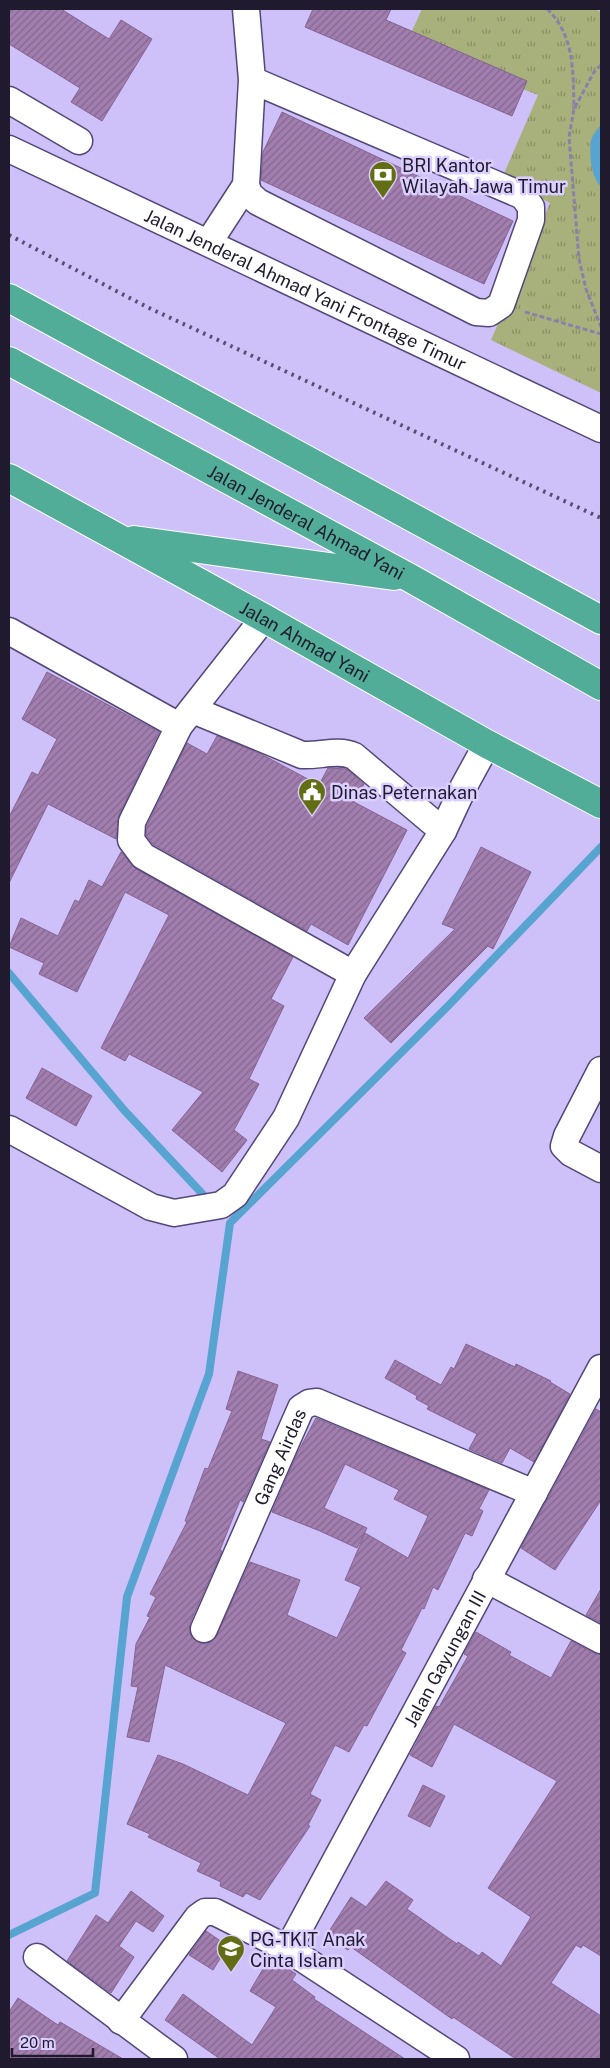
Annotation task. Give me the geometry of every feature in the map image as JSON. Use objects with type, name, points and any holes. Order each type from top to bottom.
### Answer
[{"type":"highway","points":[[9,298],[601,620]]},
{"type":"highway","name":"Jalan Jenderal Ahmad Yani","points":[[9,361],[410,578],[601,686]]},
{"type":"highway","name":"Jalan Ahmad Yani","points":[[9,478],[264,618],[487,744],[601,804]]},
{"type":"highway","points":[[118,538],[410,578]]},
{"type":"street","points":[[246,9],[252,80],[246,185],[248,194],[258,202],[476,312],[489,313],[501,305],[532,220],[530,207],[523,196],[252,80]]},
{"type":"street","points":[[9,100],[79,141]]},
{"type":"street","name":"Jalan Jenderal Ahmad Yani Frontage Timur","points":[[9,149],[601,429]]},
{"type":"street","points":[[209,242],[246,185]]},
{"type":"street","points":[[264,618],[186,718],[132,822],[131,840],[143,856],[353,974]]},
{"type":"street","points":[[9,631],[186,718],[302,755],[319,756],[346,752],[354,756],[443,831]]},
{"type":"street","points":[[9,1129],[151,1207],[174,1213],[221,1205],[235,1195],[286,1118],[353,974],[443,831],[464,786],[487,744]]},
{"type":"street","points":[[601,1070],[567,1136],[564,1146],[572,1153],[601,1169]]},
{"type":"street","name":"Jalan Gayungan III","points":[[288,1949],[601,1368]]},
{"type":"street","name":"Gang Airdas","points":[[204,1629],[301,1408],[309,1403],[318,1402],[534,1493]]},
{"type":"street","points":[[486,1579],[601,1640]]},
{"type":"street","points":[[121,2021],[198,1917],[206,1912],[215,1912],[288,1949],[456,2059]]},
{"type":"street","points":[[37,1957],[174,2059]]},
{"type":"path","points":[[547,9],[564,28],[573,64],[574,110],[569,137],[579,259],[586,289],[601,327]]},
{"type":"path","points":[[574,110],[594,72],[601,65]]},
{"type":"path","points":[[501,305],[601,334]]},
{"type":"green space","points":[[422,9],[595,9],[601,12],[601,393],[491,340],[550,203],[502,178],[538,95],[406,44]]},
{"type":"water","points":[[601,124],[601,187],[593,171],[590,147],[594,134]]},
{"type":"building","points":[[9,9],[61,9],[109,39],[121,20],[152,39],[102,121],[71,102],[80,88],[9,44]]},
{"type":"building","points":[[313,9],[391,9],[386,20],[527,81],[512,116],[305,27]]},
{"type":"building","name":"BRI Kantor Wilayah Jawa Timur","points":[[282,112],[513,221],[484,284],[261,180],[263,152]]},
{"type":"building","points":[[47,672],[159,732],[119,815],[116,839],[48,804],[9,883],[9,817],[32,772],[38,775],[57,739],[22,719]]},
{"type":"building","points":[[217,736],[261,754],[319,785],[328,768],[347,769],[364,784],[354,802],[407,830],[348,945],[311,924],[307,931],[153,844],[146,835],[147,826],[187,743],[207,754]]},
{"type":"building","points":[[481,847],[531,872],[493,949],[488,946],[391,1043],[364,1018],[455,929],[442,924]]},
{"type":"building","points":[[121,852],[136,869],[293,957],[271,999],[284,1006],[249,1079],[259,1084],[234,1130],[247,1140],[222,1172],[172,1130],[203,1092],[129,1054],[125,1061],[101,1048],[169,915],[125,892],[77,992],[39,974],[44,963],[9,947],[21,918],[58,936],[75,900],[79,902],[89,880],[102,887]]},
{"type":"building","points":[[42,1068],[92,1096],[76,1126],[26,1098]]},
{"type":"building","points":[[466,1344],[515,1367],[516,1364],[551,1381],[570,1394],[534,1462],[510,1448],[502,1463],[469,1449],[477,1434],[427,1409],[429,1406],[416,1399],[417,1396],[385,1378],[395,1360],[441,1385],[451,1367],[454,1369]]},
{"type":"building","points":[[238,1371],[278,1385],[261,1439],[270,1442],[243,1502],[240,1500],[220,1550],[222,1551],[190,1623],[189,1631],[192,1638],[198,1642],[206,1644],[213,1641],[217,1635],[250,1562],[300,1580],[287,1615],[337,1638],[361,1587],[345,1580],[365,1533],[408,1558],[428,1516],[394,1499],[399,1490],[345,1464],[324,1508],[367,1528],[357,1548],[272,1512],[297,1454],[316,1418],[489,1490],[479,1509],[483,1511],[472,1536],[465,1533],[438,1590],[433,1587],[424,1609],[422,1608],[401,1650],[406,1653],[367,1726],[364,1725],[349,1752],[335,1745],[310,1794],[321,1800],[308,1825],[310,1826],[260,1900],[246,1893],[243,1897],[220,1886],[221,1882],[197,1871],[201,1863],[148,1837],[150,1834],[127,1824],[158,1755],[183,1764],[248,1795],[286,1723],[165,1665],[149,1742],[127,1737],[138,1687],[131,1686],[136,1644],[150,1617],[147,1616],[156,1597],[150,1594],[187,1522],[185,1521],[205,1468],[208,1469],[232,1411],[226,1409]]},
{"type":"building","points":[[596,1409],[601,1412],[601,1500],[555,1570],[521,1548]]},
{"type":"building","points":[[601,1589],[601,1623],[586,1615]]},
{"type":"building","points":[[476,1632],[511,1652],[509,1655],[551,1678],[571,1641],[601,1655],[601,1956],[583,1945],[581,1948],[576,1945],[551,1983],[601,2016],[601,2059],[516,2059],[453,2017],[452,2019],[351,1947],[348,1950],[326,1936],[351,1897],[366,1907],[386,1881],[413,1900],[407,1909],[457,1944],[458,1942],[479,1956],[482,1952],[501,1966],[531,1917],[488,1888],[557,1781],[454,1724],[432,1767],[410,1755],[436,1706],[439,1707],[468,1656],[464,1654]]},
{"type":"building","points":[[423,1785],[445,1796],[430,1827],[408,1816]]},
{"type":"building","points":[[131,1891],[164,1916],[153,1932],[136,1921],[119,1946],[134,1957],[111,1993],[67,1961],[96,1915],[108,1923]]},
{"type":"building","points":[[206,1931],[228,1946],[213,1970],[189,1955]]},
{"type":"building","points":[[270,1957],[296,1974],[292,1980],[315,1997],[314,1999],[405,2059],[220,2059],[165,2020],[183,1994],[252,2045],[276,2007],[250,1991]]},
{"type":"building","points":[[18,1998],[58,2025],[60,2022],[123,2059],[9,2059],[9,2012]]},
{"type":"waterway","points":[[9,1935],[95,1893],[127,1597],[209,1374],[230,1223],[448,1006],[601,847]]},
{"type":"waterway","points":[[9,973],[124,1110],[210,1202]]},
{"type":"railway","points":[[9,235],[147,307],[601,518]]},
{"type":"place","name":"BRI Kantor Wilayah Jawa Timur","points":[[383,199]]},
{"type":"place","name":"Dinas Peternakan","points":[[312,816]]},
{"type":"place","name":"PG-TKIT Anak Cinta Islam","points":[[231,1973]]}]
